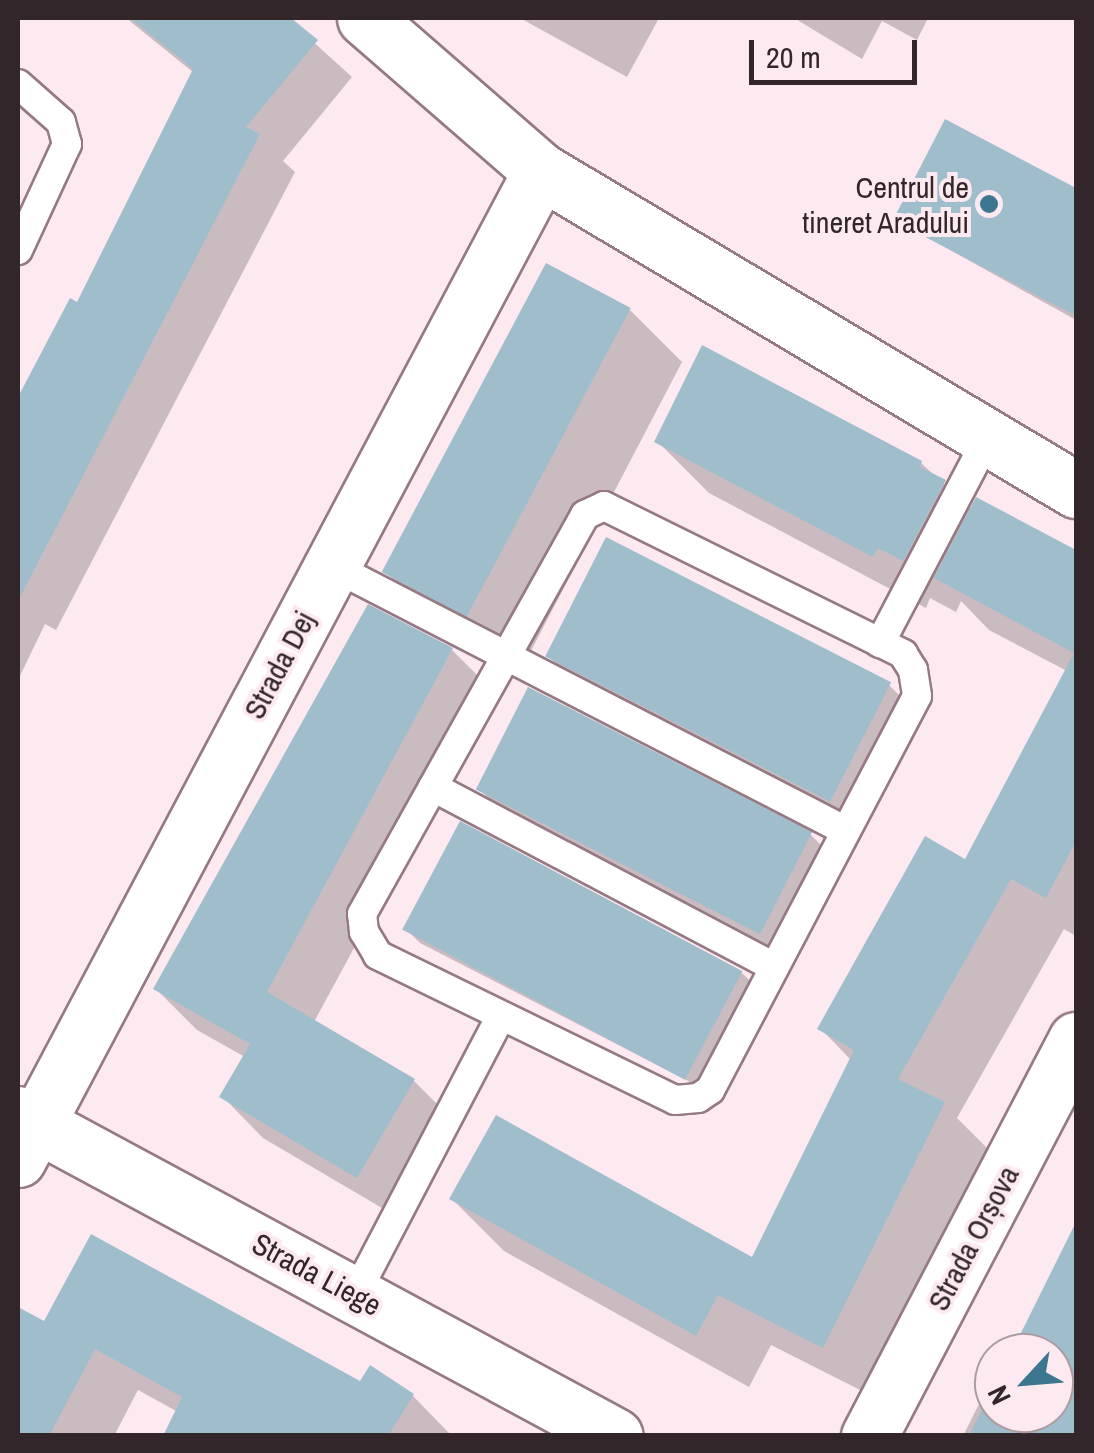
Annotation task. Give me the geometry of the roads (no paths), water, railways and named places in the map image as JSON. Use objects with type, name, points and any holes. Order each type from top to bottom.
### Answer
[{"type":"street","points":[[365,18],[541,170],[1076,490]]},
{"type":"street","name":"Strada Dej","points":[[24,1132],[332,566],[541,170]]},
{"type":"street","name":"Strada Orșova","points":[[869,1436],[1076,1040]]},
{"type":"street","name":"Strada Liege","points":[[24,1132],[354,1295],[615,1436]]},
{"type":"lane","points":[[18,84],[61,122],[67,144],[18,250]]},
{"type":"lane","points":[[880,643],[988,437]]},
{"type":"lane","points":[[604,506],[903,654],[913,670],[916,696],[710,1090],[698,1098],[676,1100],[378,956],[364,932],[362,914],[506,656],[585,515],[604,506]]},
{"type":"lane","points":[[332,566],[846,831]]},
{"type":"lane","points":[[434,787],[774,967]]},
{"type":"lane","points":[[354,1295],[502,1016]]},
{"type":"place","name":"Centrul de tineret Aradului","points":[[989,204]]}]
